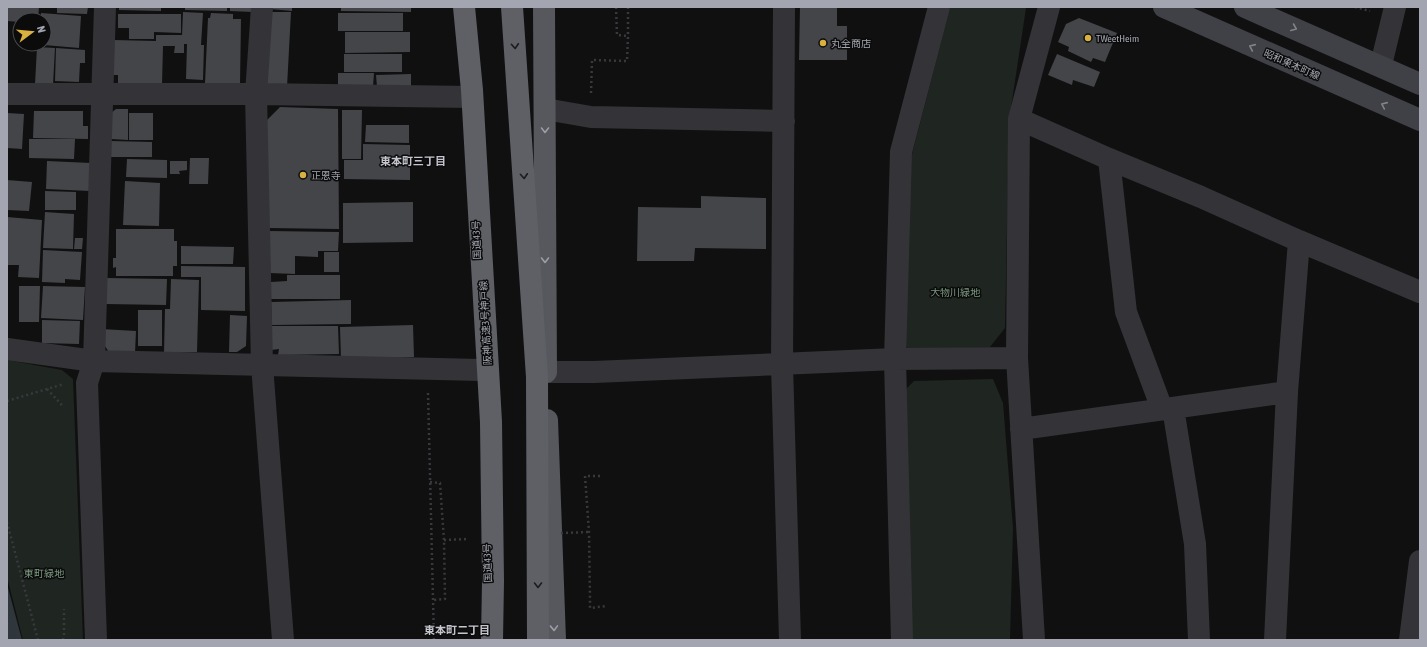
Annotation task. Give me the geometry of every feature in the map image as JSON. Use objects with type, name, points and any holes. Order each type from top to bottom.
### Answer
[{"type":"highway","name":"阪神高速3号神戸線","points":[[464,7],[472,90],[491,422],[493,581],[490,640]]},
{"type":"highway","name":"国道43号","points":[[470,7],[471,97],[490,640]]},
{"type":"highway","points":[[512,7],[536,377],[538,640]]},
{"type":"highway","points":[[544,7],[546,372],[555,640]]},
{"type":"main road","name":"昭和東本町線","points":[[1164,7],[1420,120]]},
{"type":"main road","points":[[1246,7],[1381,65],[1420,84]]},
{"type":"street","points":[[96,640],[87,383],[94,361],[105,7]]},
{"type":"street","points":[[262,7],[256,94],[262,365],[283,640]]},
{"type":"street","points":[[784,7],[782,364],[790,640]]},
{"type":"street","points":[[902,640],[895,359],[901,152],[938,7]]},
{"type":"street","points":[[1034,640],[1017,358],[1019,119],[1049,7]]},
{"type":"street","points":[[1381,65],[1395,7]]},
{"type":"street","points":[[7,94],[256,94],[471,97]]},
{"type":"street","points":[[545,108],[591,117],[784,121]]},
{"type":"street","points":[[1019,119],[1420,292]]},
{"type":"street","points":[[1109,159],[1126,312],[1168,409],[1195,544],[1200,640]]},
{"type":"street","points":[[1275,640],[1287,392],[1299,241]]},
{"type":"street","points":[[7,349],[94,361],[481,370]]},
{"type":"street","points":[[546,372],[594,372],[895,359],[1017,358]]},
{"type":"street","points":[[1021,429],[1287,392]]},
{"type":"street","points":[[1410,640],[1420,561]]},
{"type":"path","points":[[616,7],[617,35],[628,36]]},
{"type":"path","points":[[591,117],[592,60],[627,61],[628,7]]},
{"type":"path","points":[[427,369],[434,640]]},
{"type":"path","points":[[7,401],[69,382]]},
{"type":"path","points":[[600,476],[584,476],[589,532],[590,608],[606,606]]},
{"type":"path","points":[[430,482],[440,483],[444,540],[444,599],[433,600]]},
{"type":"path","points":[[7,522],[38,640]]},
{"type":"path","points":[[63,640],[64,609]]},
{"type":"green space","name":"大物川緑地","points":[[950,7],[1026,8],[1009,121],[1005,328],[990,347],[909,350],[903,342],[908,170]]},
{"type":"green space","name":"東町緑地","points":[[7,360],[62,370],[73,379],[83,640],[23,640],[7,577]]},
{"type":"green space","points":[[993,379],[1003,403],[1013,528],[1010,640],[912,640],[903,392],[914,381]]},
{"type":"shaded area","points":[[7,584],[22,640],[7,640]]},
{"type":"building","points":[[7,7],[39,7],[39,12],[12,12],[12,21],[7,21]]},
{"type":"building","points":[[57,7],[88,7],[87,14],[57,13]]},
{"type":"building","points":[[119,7],[161,7],[161,11],[119,10]]},
{"type":"building","points":[[185,7],[227,7],[227,11],[185,10]]},
{"type":"building","points":[[230,7],[254,7],[253,12],[230,11]]},
{"type":"building","points":[[271,7],[292,7],[292,11],[270,9]]},
{"type":"building","points":[[341,7],[411,7],[411,12],[341,11]]},
{"type":"building","name":"丸全商店","points":[[800,7],[837,7],[837,26],[847,26],[847,60],[799,60]]},
{"type":"building","points":[[183,12],[203,13],[201,45],[204,45],[203,80],[186,79],[187,44],[184,44],[184,53],[174,53],[175,46],[163,46],[162,85],[118,83],[118,75],[112,75],[113,40],[156,41],[156,35],[182,35]]},
{"type":"building","points":[[266,12],[291,12],[287,87],[263,86]]},
{"type":"building","points":[[211,13],[233,14],[233,19],[241,19],[240,84],[205,83],[208,18],[210,18]]},
{"type":"building","points":[[338,13],[403,13],[403,31],[338,31]]},
{"type":"building","points":[[52,14],[81,16],[79,48],[52,46]]},
{"type":"building","points":[[118,14],[181,14],[181,33],[154,32],[154,39],[129,39],[129,28],[118,28]]},
{"type":"building","name":"TWeetHeim","points":[[1079,18],[1117,33],[1105,62],[1093,58],[1091,62],[1068,51],[1069,47],[1058,42],[1066,24]]},
{"type":"building","points":[[345,32],[410,32],[410,52],[345,53]]},
{"type":"building","points":[[52,48],[55,48],[53,85],[35,84],[37,52],[52,52]]},
{"type":"building","points":[[56,48],[85,50],[85,63],[80,63],[79,82],[55,81]]},
{"type":"building","points":[[344,54],[402,54],[402,72],[344,72]]},
{"type":"building","points":[[1057,54],[1100,72],[1094,87],[1073,80],[1072,85],[1048,75]]},
{"type":"building","points":[[338,73],[374,73],[373,87],[338,87]]},
{"type":"building","points":[[411,74],[411,87],[377,87],[376,75]]},
{"type":"building","name":"正恩寺","points":[[280,107],[338,109],[339,229],[269,228],[265,122]]},
{"type":"building","points":[[116,109],[128,109],[128,140],[111,139],[111,113]]},
{"type":"building","points":[[342,110],[362,110],[361,159],[342,159]]},
{"type":"building","points":[[34,111],[83,111],[83,126],[88,126],[88,139],[33,138]]},
{"type":"building","points":[[7,113],[24,114],[22,149],[7,148]]},
{"type":"building","points":[[129,113],[153,113],[153,140],[129,140]]},
{"type":"building","points":[[366,125],[409,125],[409,143],[365,142]]},
{"type":"building","points":[[29,139],[75,139],[74,159],[29,158]]},
{"type":"building","points":[[111,141],[152,142],[152,157],[111,157]]},
{"type":"building","points":[[363,144],[410,145],[410,180],[344,179],[344,160],[363,160]]},
{"type":"building","points":[[190,158],[209,158],[208,184],[189,184]]},
{"type":"building","points":[[127,159],[167,160],[167,178],[126,177]]},
{"type":"building","points":[[47,161],[91,163],[90,191],[46,189]]},
{"type":"building","points":[[170,161],[187,161],[187,170],[179,171],[180,174],[170,174]]},
{"type":"building","points":[[7,180],[32,182],[29,211],[7,210]]},
{"type":"building","points":[[125,181],[160,183],[159,226],[123,225]]},
{"type":"building","points":[[45,191],[76,192],[76,210],[45,210]]},
{"type":"building","points":[[701,196],[766,198],[766,249],[695,248],[694,261],[637,261],[638,207],[701,208]]},
{"type":"building","points":[[413,202],[413,242],[343,243],[343,203]]},
{"type":"building","points":[[45,212],[74,214],[73,249],[43,248]]},
{"type":"building","points":[[7,217],[42,220],[39,278],[18,277],[19,265],[7,265]]},
{"type":"building","points":[[116,229],[174,229],[174,241],[177,241],[177,266],[173,266],[173,276],[116,276],[116,267],[113,268],[113,258],[116,258]]},
{"type":"building","points":[[269,231],[339,232],[338,251],[318,251],[318,257],[295,256],[295,274],[269,273]]},
{"type":"building","points":[[75,238],[83,238],[82,249],[74,249]]},
{"type":"building","points":[[181,246],[234,247],[233,264],[181,264]]},
{"type":"building","points":[[43,250],[82,252],[80,280],[65,279],[65,283],[42,282]]},
{"type":"building","points":[[324,252],[339,252],[339,272],[324,272]]},
{"type":"building","points":[[181,266],[245,267],[245,311],[201,310],[201,277],[181,277]]},
{"type":"building","points":[[287,275],[340,275],[340,299],[271,299],[271,282],[287,281]]},
{"type":"building","points":[[106,278],[167,279],[166,305],[106,304]]},
{"type":"building","points":[[171,279],[199,280],[197,352],[164,352],[165,309],[170,309]]},
{"type":"building","points":[[19,286],[40,286],[39,322],[19,322]]},
{"type":"building","points":[[43,286],[85,287],[83,320],[41,318]]},
{"type":"building","points":[[351,300],[351,324],[272,325],[271,302]]},
{"type":"building","points":[[138,310],[162,310],[162,346],[138,346]]},
{"type":"building","points":[[230,315],[247,316],[246,346],[237,352],[229,352]]},
{"type":"building","points":[[42,320],[80,321],[79,344],[42,343]]},
{"type":"building","points":[[413,325],[414,357],[341,359],[340,327]]},
{"type":"building","points":[[270,326],[338,326],[339,354],[278,355],[279,349],[271,350]]},
{"type":"building","points":[[101,329],[136,331],[135,353],[109,352],[100,339]]},
{"type":"place","name":"TWeetHeim","points":[[1088,38]]},
{"type":"place","name":"丸全商店","points":[[823,43]]},
{"type":"place","name":"正恩寺","points":[[303,175]]},
{"type":"district","name":"東本町三丁目","points":[[413,161]]},
{"type":"district","name":"東本町二丁目","points":[[457,630]]}]
